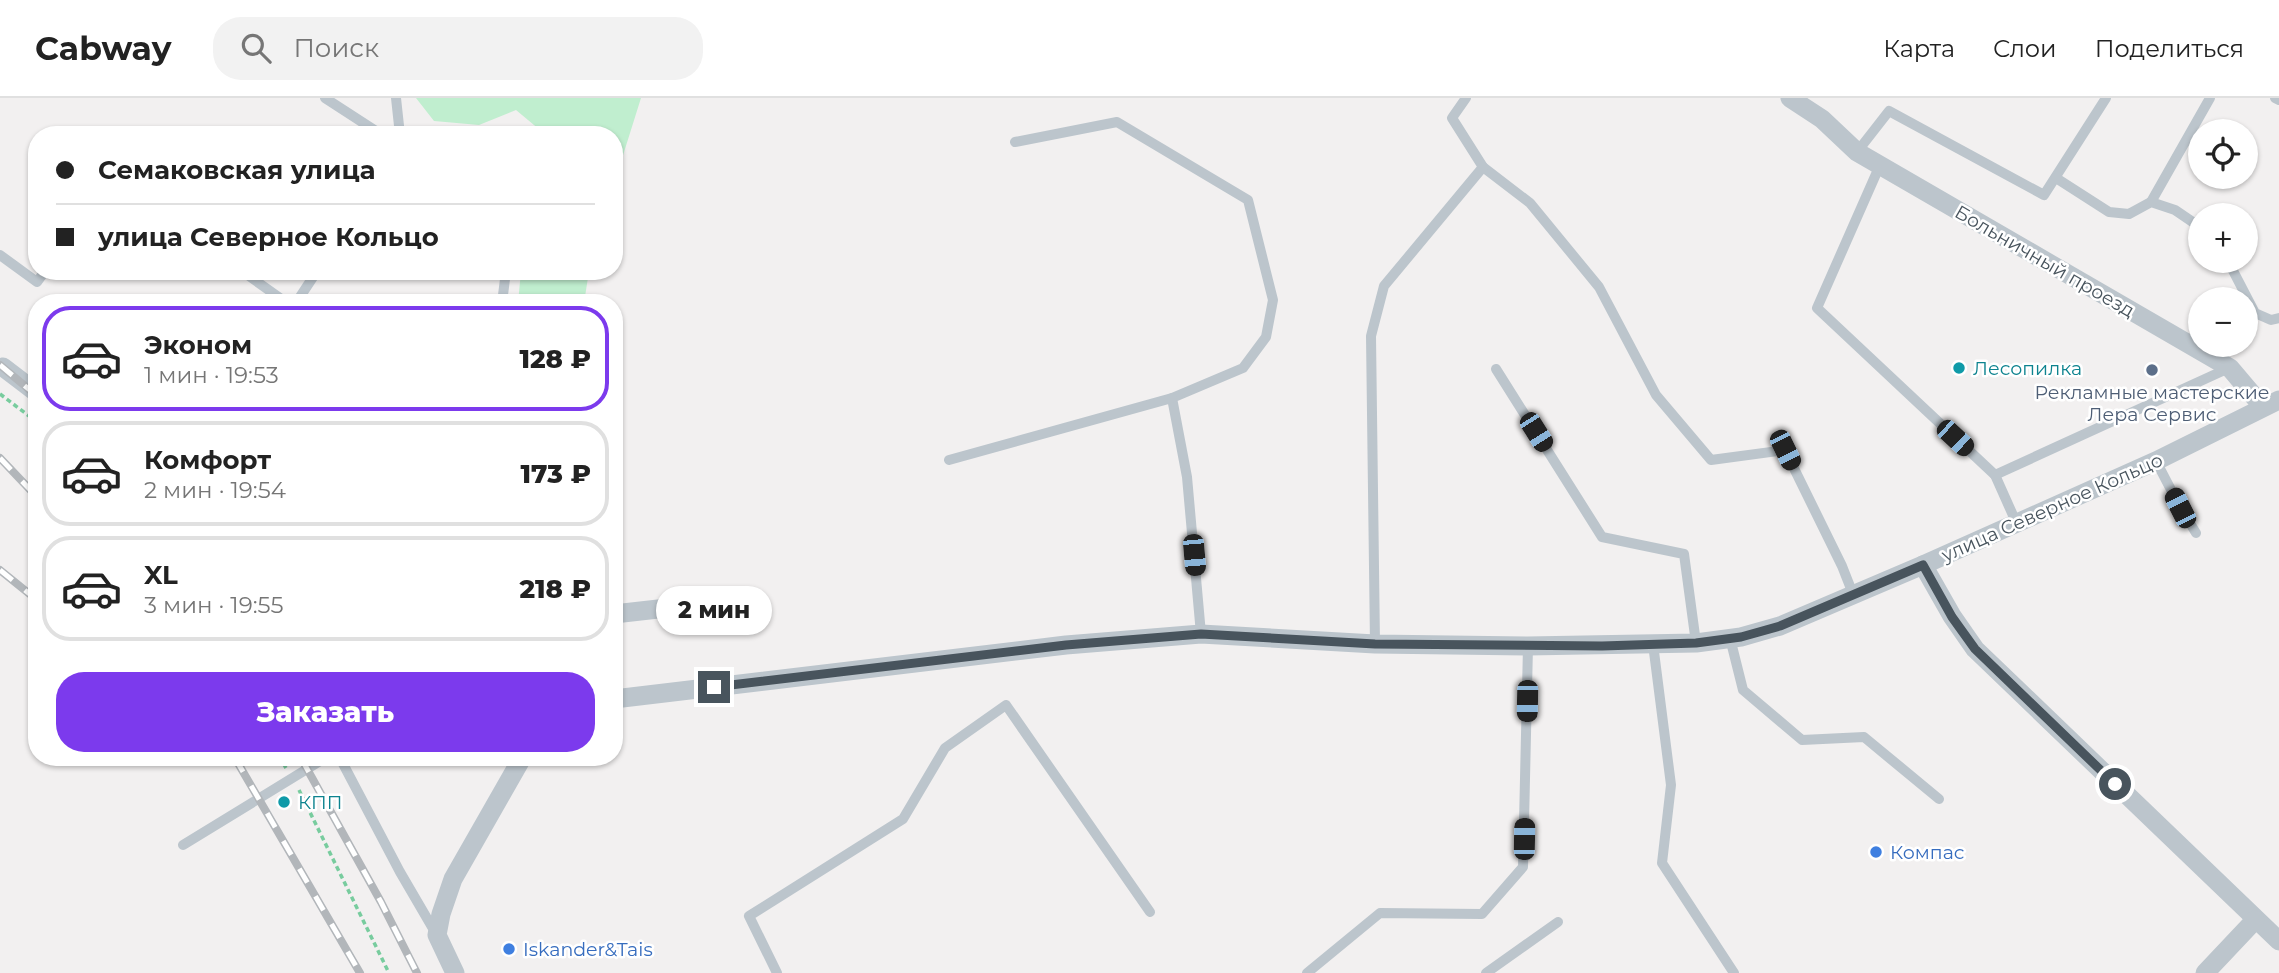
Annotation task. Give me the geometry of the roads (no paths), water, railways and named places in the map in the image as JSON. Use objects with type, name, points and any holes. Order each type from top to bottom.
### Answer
[{"type":"street","name":"Больничный проезд","points":[[1790,98],[1822,119],[1857,152],[2230,368],[2271,404]]},
{"type":"street","points":[[1818,98],[1822,119]]},
{"type":"street","points":[[3,367],[28,386]]},
{"type":"street","name":"улица Северное Кольцо","points":[[623,698],[1066,645],[1201,634],[1375,644],[1528,646],[1696,643],[1730,638],[1780,626],[1923,565],[2156,461],[2271,404]]},
{"type":"street","points":[[1923,565],[1952,617],[1975,649],[2279,941]]},
{"type":"street","points":[[623,613],[720,602]]},
{"type":"street","points":[[456,973],[437,935],[444,904],[453,879],[517,766]]},
{"type":"street","points":[[2204,973],[2255,920]]},
{"type":"lane","points":[[325,98],[368,126]]},
{"type":"lane","points":[[397,98],[399,126]]},
{"type":"lane","points":[[1466,98],[1452,118],[1483,167],[1530,203],[1599,287],[1656,395],[1711,460],[1785,450],[1853,594]]},
{"type":"lane","points":[[1857,152],[1889,111],[2044,195],[2106,98]]},
{"type":"lane","points":[[2056,178],[2109,212],[2129,214],[2151,202],[2210,98]]},
{"type":"lane","points":[[948,460],[1172,398],[1243,368],[1266,337],[1273,300],[1248,200],[1116,122],[1015,142]]},
{"type":"lane","points":[[1880,165],[1817,307],[1995,475],[2016,522]]},
{"type":"lane","points":[[1375,644],[1371,336],[1384,286],[1483,167]]},
{"type":"lane","points":[[2151,202],[2175,210],[2188,219]]},
{"type":"lane","points":[[0,255],[28,275]]},
{"type":"lane","points":[[2234,273],[2255,313],[2272,320],[2279,318]]},
{"type":"lane","points":[[255,280],[274,294]]},
{"type":"lane","points":[[1995,475],[2230,368]]},
{"type":"lane","points":[[1496,369],[1602,537],[1684,554],[1696,643]]},
{"type":"lane","points":[[1172,398],[1187,477],[1201,634]]},
{"type":"lane","points":[[2156,461],[2196,533]]},
{"type":"lane","points":[[1730,638],[1743,690],[1802,740],[1864,737],[1938,799]]},
{"type":"lane","points":[[1653,644],[1671,785],[1662,863],[1734,973]]},
{"type":"lane","points":[[1307,973],[1380,913],[1482,914],[1524,867],[1528,646]]},
{"type":"lane","points":[[777,973],[749,916],[903,819],[945,748],[1006,705],[1150,912]]},
{"type":"lane","points":[[183,845],[312,766]]},
{"type":"lane","points":[[344,766],[400,872],[437,935]]},
{"type":"lane","points":[[1486,973],[1558,922]]},
{"type":"railway","points":[[0,365],[28,388]]},
{"type":"railway","points":[[0,458],[28,488]]},
{"type":"railway","points":[[0,570],[28,593]]},
{"type":"railway","points":[[240,766],[360,973]]},
{"type":"railway","points":[[305,766],[417,973]]},
{"type":"place","name":"Лесопилка","points":[[1959,368]]},
{"type":"place","name":"Рекламные мастерские Лера Сервис","points":[[2152,370]]},
{"type":"place","name":"КПП","points":[[284,802]]},
{"type":"place","name":"Компас","points":[[1876,852]]},
{"type":"place","name":"Iskander&Tais","points":[[509,949]]}]
